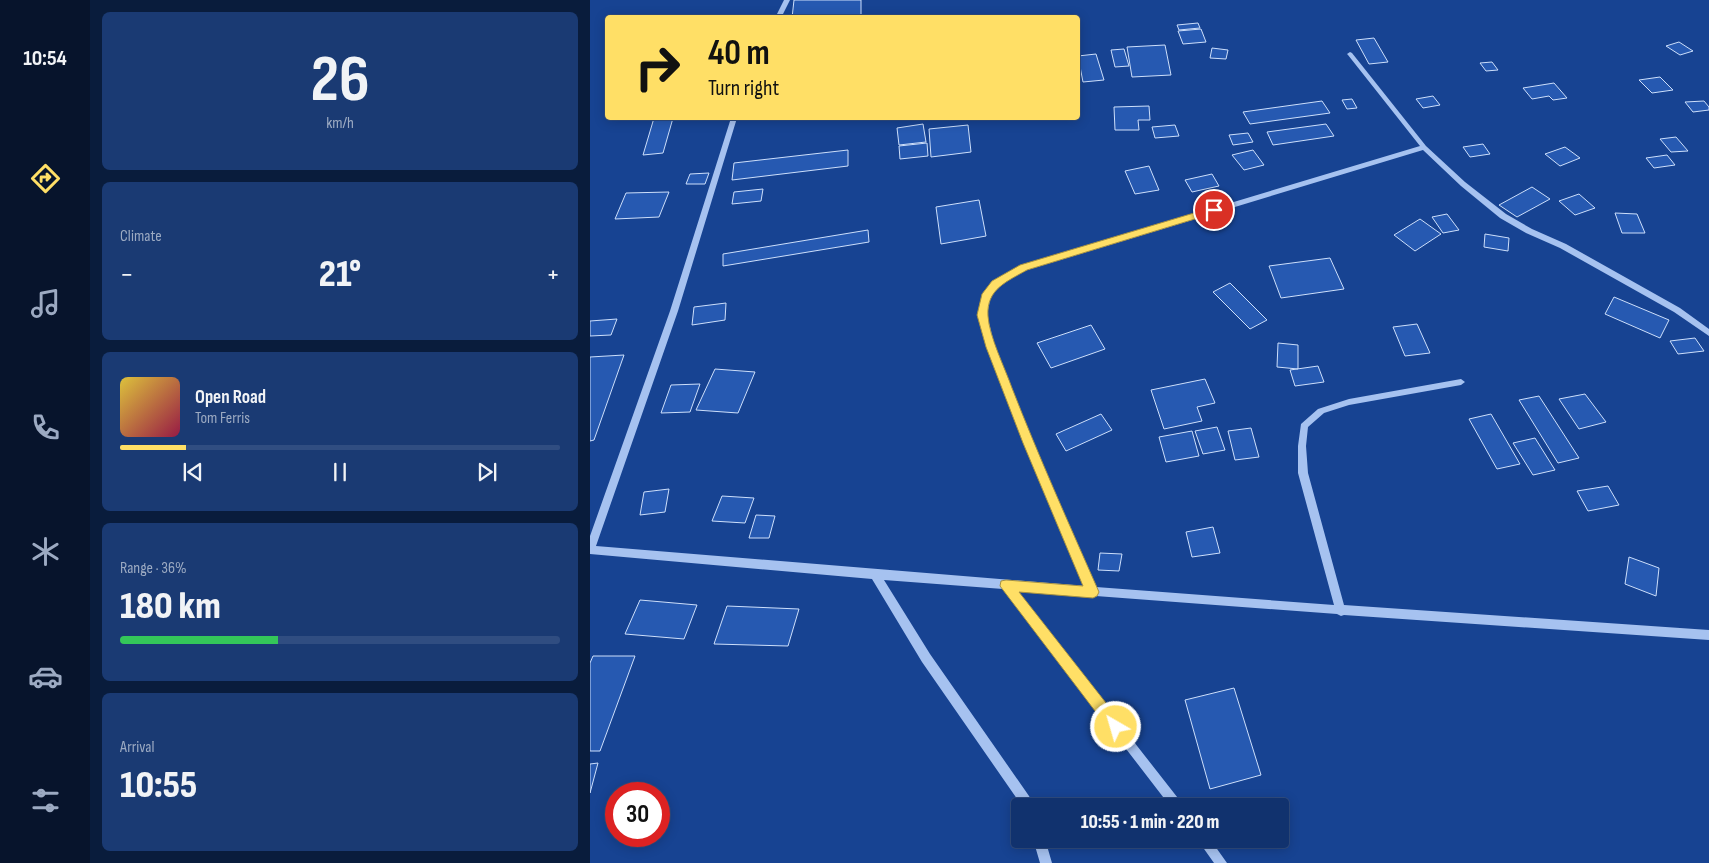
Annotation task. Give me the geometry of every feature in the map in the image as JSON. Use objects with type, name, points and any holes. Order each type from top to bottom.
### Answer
[{"type":"street","points":[[780,15],[787,0]]},
{"type":"street","points":[[1350,54],[1424,147],[1463,184],[1503,216],[1529,231],[1562,246],[1677,310],[1709,333]]},
{"type":"street","points":[[733,120],[674,311],[590,549],[876,576],[1006,586],[1340,611],[1709,635]]},
{"type":"street","points":[[1093,592],[1028,443],[991,347],[983,315],[987,294],[995,283],[1024,268],[1424,147]]},
{"type":"street","points":[[1340,611],[1303,473],[1302,446],[1304,426],[1321,412],[1349,402],[1460,382]]},
{"type":"street","points":[[876,576],[926,658],[1025,798]]},
{"type":"street","points":[[1006,586],[1172,798]]},
{"type":"street","points":[[1042,848],[1046,863]]},
{"type":"street","points":[[1210,848],[1221,863]]},
{"type":"building","points":[[794,0],[861,0],[861,15],[792,15]]},
{"type":"building","points":[[1198,23],[1200,28],[1179,30],[1177,25]]},
{"type":"building","points":[[1201,29],[1206,42],[1183,44],[1178,31]]},
{"type":"building","points":[[1374,38],[1388,62],[1369,64],[1356,40]]},
{"type":"building","points":[[1679,42],[1693,51],[1680,55],[1666,46]]},
{"type":"building","points":[[1165,45],[1171,75],[1132,77],[1127,47]]},
{"type":"building","points":[[1212,48],[1228,50],[1226,59],[1210,58]]},
{"type":"building","points":[[1124,49],[1129,66],[1115,67],[1111,50]]},
{"type":"building","points":[[1096,54],[1104,80],[1083,82],[1080,56]]},
{"type":"building","points":[[1492,62],[1498,70],[1486,71],[1480,63]]},
{"type":"building","points":[[1660,77],[1673,90],[1652,93],[1639,80]]},
{"type":"building","points":[[1554,83],[1567,98],[1553,100],[1549,96],[1532,99],[1523,88]]},
{"type":"building","points":[[1433,96],[1440,105],[1423,108],[1416,99]]},
{"type":"building","points":[[1352,99],[1357,108],[1347,109],[1342,100]]},
{"type":"building","points":[[1322,101],[1330,113],[1250,124],[1243,112]]},
{"type":"building","points":[[1704,101],[1709,110],[1693,112],[1685,102]]},
{"type":"building","points":[[1149,106],[1150,120],[1138,120],[1139,130],[1115,130],[1114,107]]},
{"type":"building","points":[[653,120],[672,120],[663,153],[643,155]]},
{"type":"building","points":[[923,124],[926,142],[899,145],[897,128]]},
{"type":"building","points":[[1326,124],[1334,136],[1273,145],[1267,132]]},
{"type":"building","points":[[968,125],[971,152],[931,157],[929,129]]},
{"type":"building","points":[[1175,125],[1179,136],[1155,138],[1152,127]]},
{"type":"building","points":[[1248,133],[1253,142],[1233,145],[1229,135]]},
{"type":"building","points":[[1676,137],[1688,151],[1671,152],[1660,139]]},
{"type":"building","points":[[927,143],[928,156],[900,159],[899,146]]},
{"type":"building","points":[[1483,144],[1490,154],[1470,157],[1463,147]]},
{"type":"building","points":[[1565,147],[1580,158],[1560,166],[1545,154]]},
{"type":"building","points":[[848,150],[848,166],[732,180],[734,163]]},
{"type":"building","points":[[1253,150],[1264,165],[1244,170],[1232,155]]},
{"type":"building","points":[[1667,155],[1675,165],[1654,168],[1646,158]]},
{"type":"building","points":[[1149,166],[1159,190],[1135,194],[1125,171]]},
{"type":"building","points":[[709,173],[705,184],[686,184],[690,174]]},
{"type":"building","points":[[1212,174],[1219,186],[1192,192],[1185,180]]},
{"type":"building","points":[[1532,187],[1550,199],[1517,217],[1499,205]]},
{"type":"building","points":[[763,189],[761,201],[732,204],[734,192]]},
{"type":"building","points":[[669,192],[659,217],[615,219],[626,193]]},
{"type":"building","points":[[1579,194],[1595,208],[1575,215],[1559,201]]},
{"type":"building","points":[[979,200],[986,236],[941,244],[936,207]]},
{"type":"building","points":[[1615,213],[1637,214],[1645,233],[1622,233]]},
{"type":"building","points":[[1447,214],[1459,230],[1443,233],[1432,217]]},
{"type":"building","points":[[1420,219],[1441,234],[1415,251],[1394,235]]},
{"type":"building","points":[[868,230],[869,242],[723,266],[723,254]]},
{"type":"building","points":[[1485,234],[1509,238],[1508,251],[1484,247]]},
{"type":"building","points":[[1330,258],[1344,289],[1281,298],[1269,266]]},
{"type":"building","points":[[1230,283],[1267,320],[1250,329],[1213,292]]},
{"type":"building","points":[[1614,297],[1669,320],[1660,338],[1605,314]]},
{"type":"building","points":[[726,303],[725,320],[692,325],[694,307]]},
{"type":"building","points":[[617,319],[611,335],[590,336],[590,321]]},
{"type":"building","points":[[1417,324],[1430,353],[1405,356],[1393,327]]},
{"type":"building","points":[[1091,325],[1105,349],[1051,368],[1037,343]]},
{"type":"building","points":[[1695,338],[1704,351],[1678,354],[1670,341]]},
{"type":"building","points":[[1278,343],[1298,345],[1298,369],[1277,367]]},
{"type":"building","points":[[624,355],[594,440],[590,441],[590,357]]},
{"type":"building","points":[[1318,366],[1324,382],[1295,386],[1290,370]]},
{"type":"building","points":[[715,369],[755,372],[738,413],[696,410]]},
{"type":"building","points":[[1205,379],[1215,403],[1197,407],[1202,421],[1164,429],[1151,390]]},
{"type":"building","points":[[700,384],[690,412],[661,413],[671,385]]},
{"type":"building","points":[[1585,394],[1606,422],[1579,429],[1559,399]]},
{"type":"building","points":[[1539,396],[1579,458],[1558,463],[1519,400]]},
{"type":"building","points":[[1101,414],[1112,430],[1066,451],[1056,434]]},
{"type":"building","points":[[1491,414],[1520,464],[1497,469],[1469,419]]},
{"type":"building","points":[[1217,427],[1225,450],[1203,454],[1195,431]]},
{"type":"building","points":[[1251,428],[1259,457],[1235,460],[1228,431]]},
{"type":"building","points":[[1192,431],[1199,456],[1166,462],[1159,437]]},
{"type":"building","points":[[1535,438],[1555,470],[1533,475],[1513,443]]},
{"type":"building","points":[[1608,486],[1619,505],[1588,511],[1577,491]]},
{"type":"building","points":[[669,489],[665,512],[640,515],[644,492]]},
{"type":"building","points":[[722,496],[754,498],[745,523],[712,521]]},
{"type":"building","points":[[756,515],[775,516],[769,538],[749,538]]},
{"type":"building","points":[[1213,527],[1220,553],[1192,557],[1186,532]]},
{"type":"building","points":[[1100,553],[1122,554],[1119,571],[1098,570]]},
{"type":"building","points":[[1629,557],[1659,568],[1656,596],[1625,584]]},
{"type":"building","points":[[640,600],[697,605],[684,639],[625,634]]},
{"type":"building","points":[[727,606],[799,609],[788,646],[714,644]]},
{"type":"building","points":[[593,656],[635,656],[600,751],[590,751],[590,663]]},
{"type":"building","points":[[1234,688],[1261,775],[1210,789],[1185,700]]},
{"type":"building","points":[[598,763],[590,793],[590,764]]},
{"type":"route","points":[[1116,727],[1006,586],[1093,592],[1028,443],[991,347],[983,315],[987,294],[995,283],[1024,268],[1214,210]]}]
